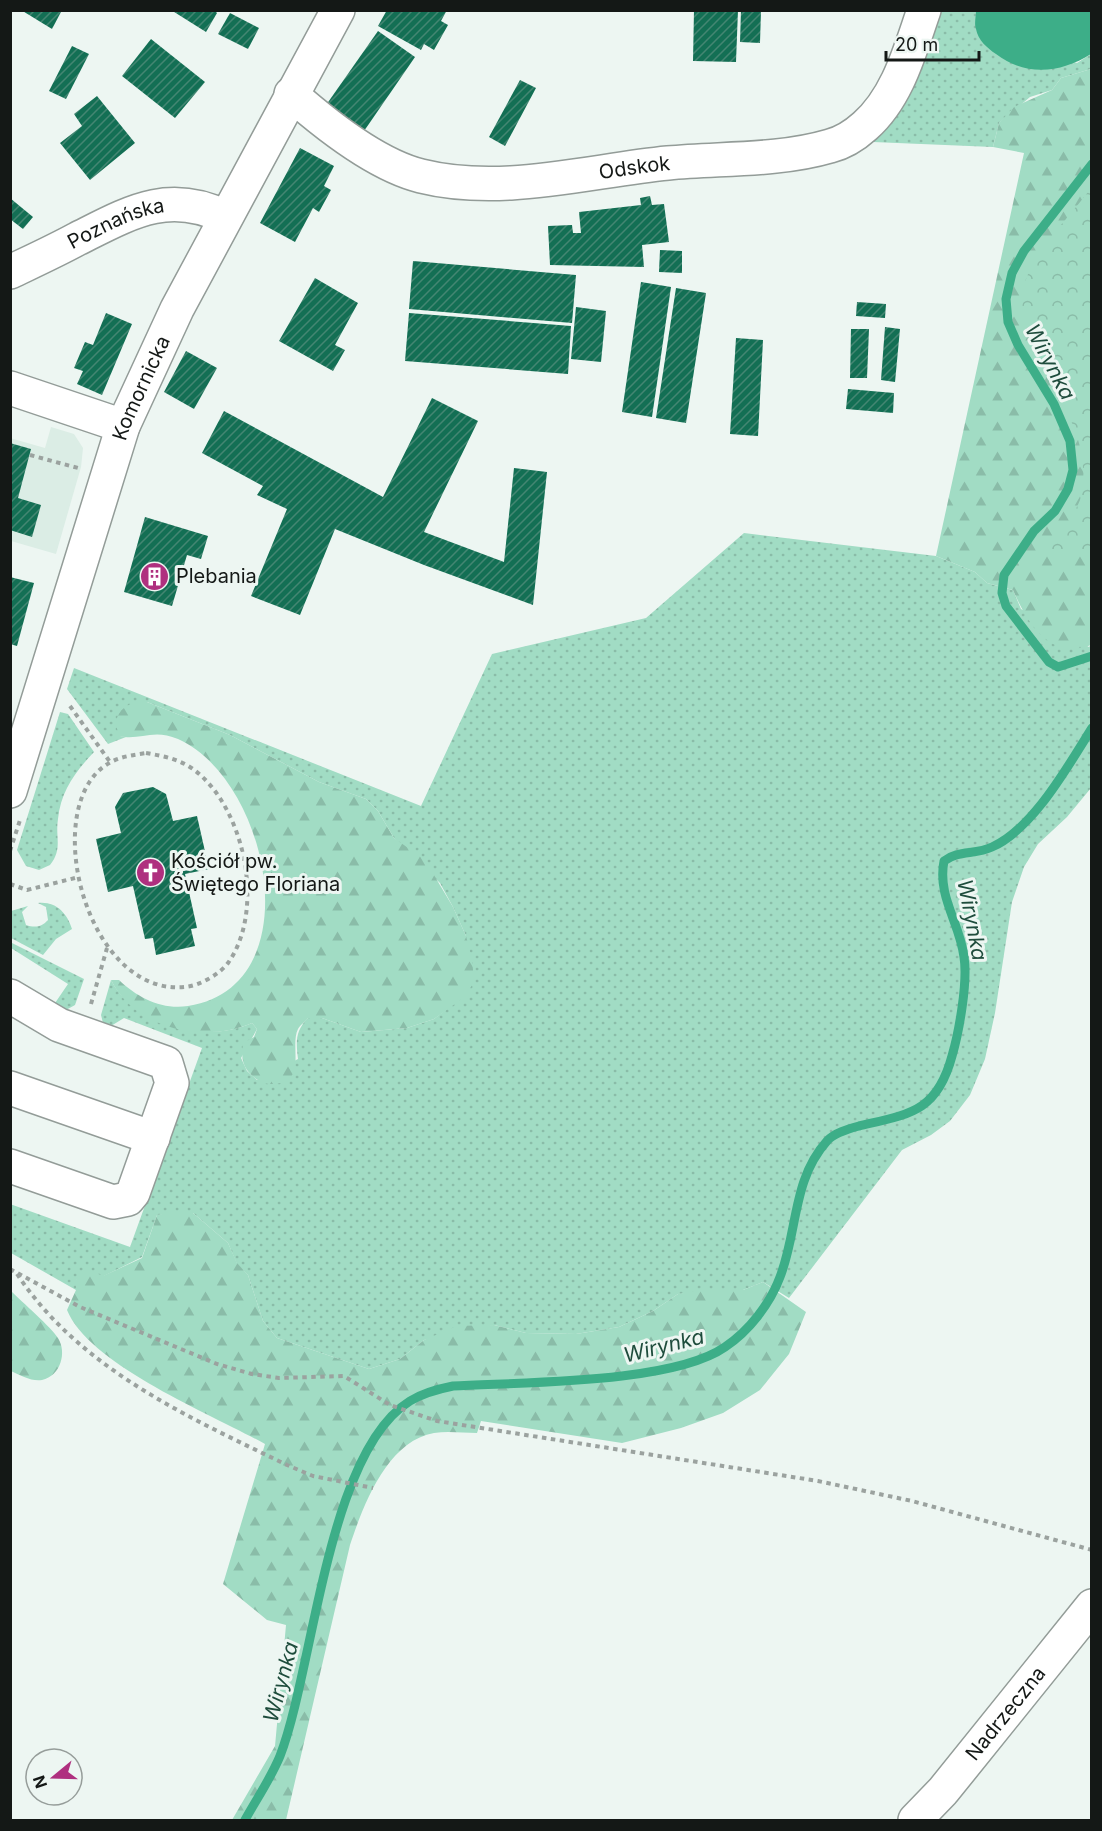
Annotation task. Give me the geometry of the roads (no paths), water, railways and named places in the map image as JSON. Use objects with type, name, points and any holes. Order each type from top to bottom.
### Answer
[{"type":"street","name":"Komornicka","points":[[16,805],[123,426],[177,309],[338,10]]},
{"type":"street","name":"Odskok","points":[[291,94],[352,140],[393,165],[417,175],[459,183],[515,183],[622,168],[795,153],[833,146],[865,126],[897,82],[924,10]]},
{"type":"street","name":"Poznańska","points":[[10,272],[120,217],[155,205],[198,206],[225,217]]},
{"type":"street","points":[[10,388],[123,426]]},
{"type":"street","points":[[10,1166],[113,1202],[121,1201],[133,1193],[172,1083],[166,1063],[82,1033],[44,1017],[11,998]]},
{"type":"street","points":[[10,1088],[153,1138]]},
{"type":"street","name":"Nadrzeczna","points":[[915,1821],[943,1791],[1092,1606]]},
{"type":"waterway","name":"Wirynka","points":[[1092,164],[1024,251],[1012,273],[1006,299],[1008,322],[1018,345],[1054,404],[1070,441],[1073,470],[1068,489],[1055,511],[1034,531],[1004,575],[1002,593],[1006,606],[1049,662],[1058,667],[1092,656]]},
{"type":"waterway","name":"Wirynka","points":[[245,1820],[280,1756],[292,1718],[341,1513],[359,1466],[382,1427],[410,1401],[442,1388],[633,1375],[701,1359],[734,1341],[765,1307],[776,1287],[786,1260],[801,1189],[807,1172],[827,1141],[846,1130],[893,1118],[919,1108],[929,1100],[946,1075],[960,1021],[965,967],[962,945],[946,898],[944,861],[955,855],[992,847],[1022,826],[1061,778],[1092,728]]},
{"type":"place","name":"Plebania","points":[[155,576]]},
{"type":"place","name":"Kościół pw. Świętego Floriana","points":[[150,872]]}]
